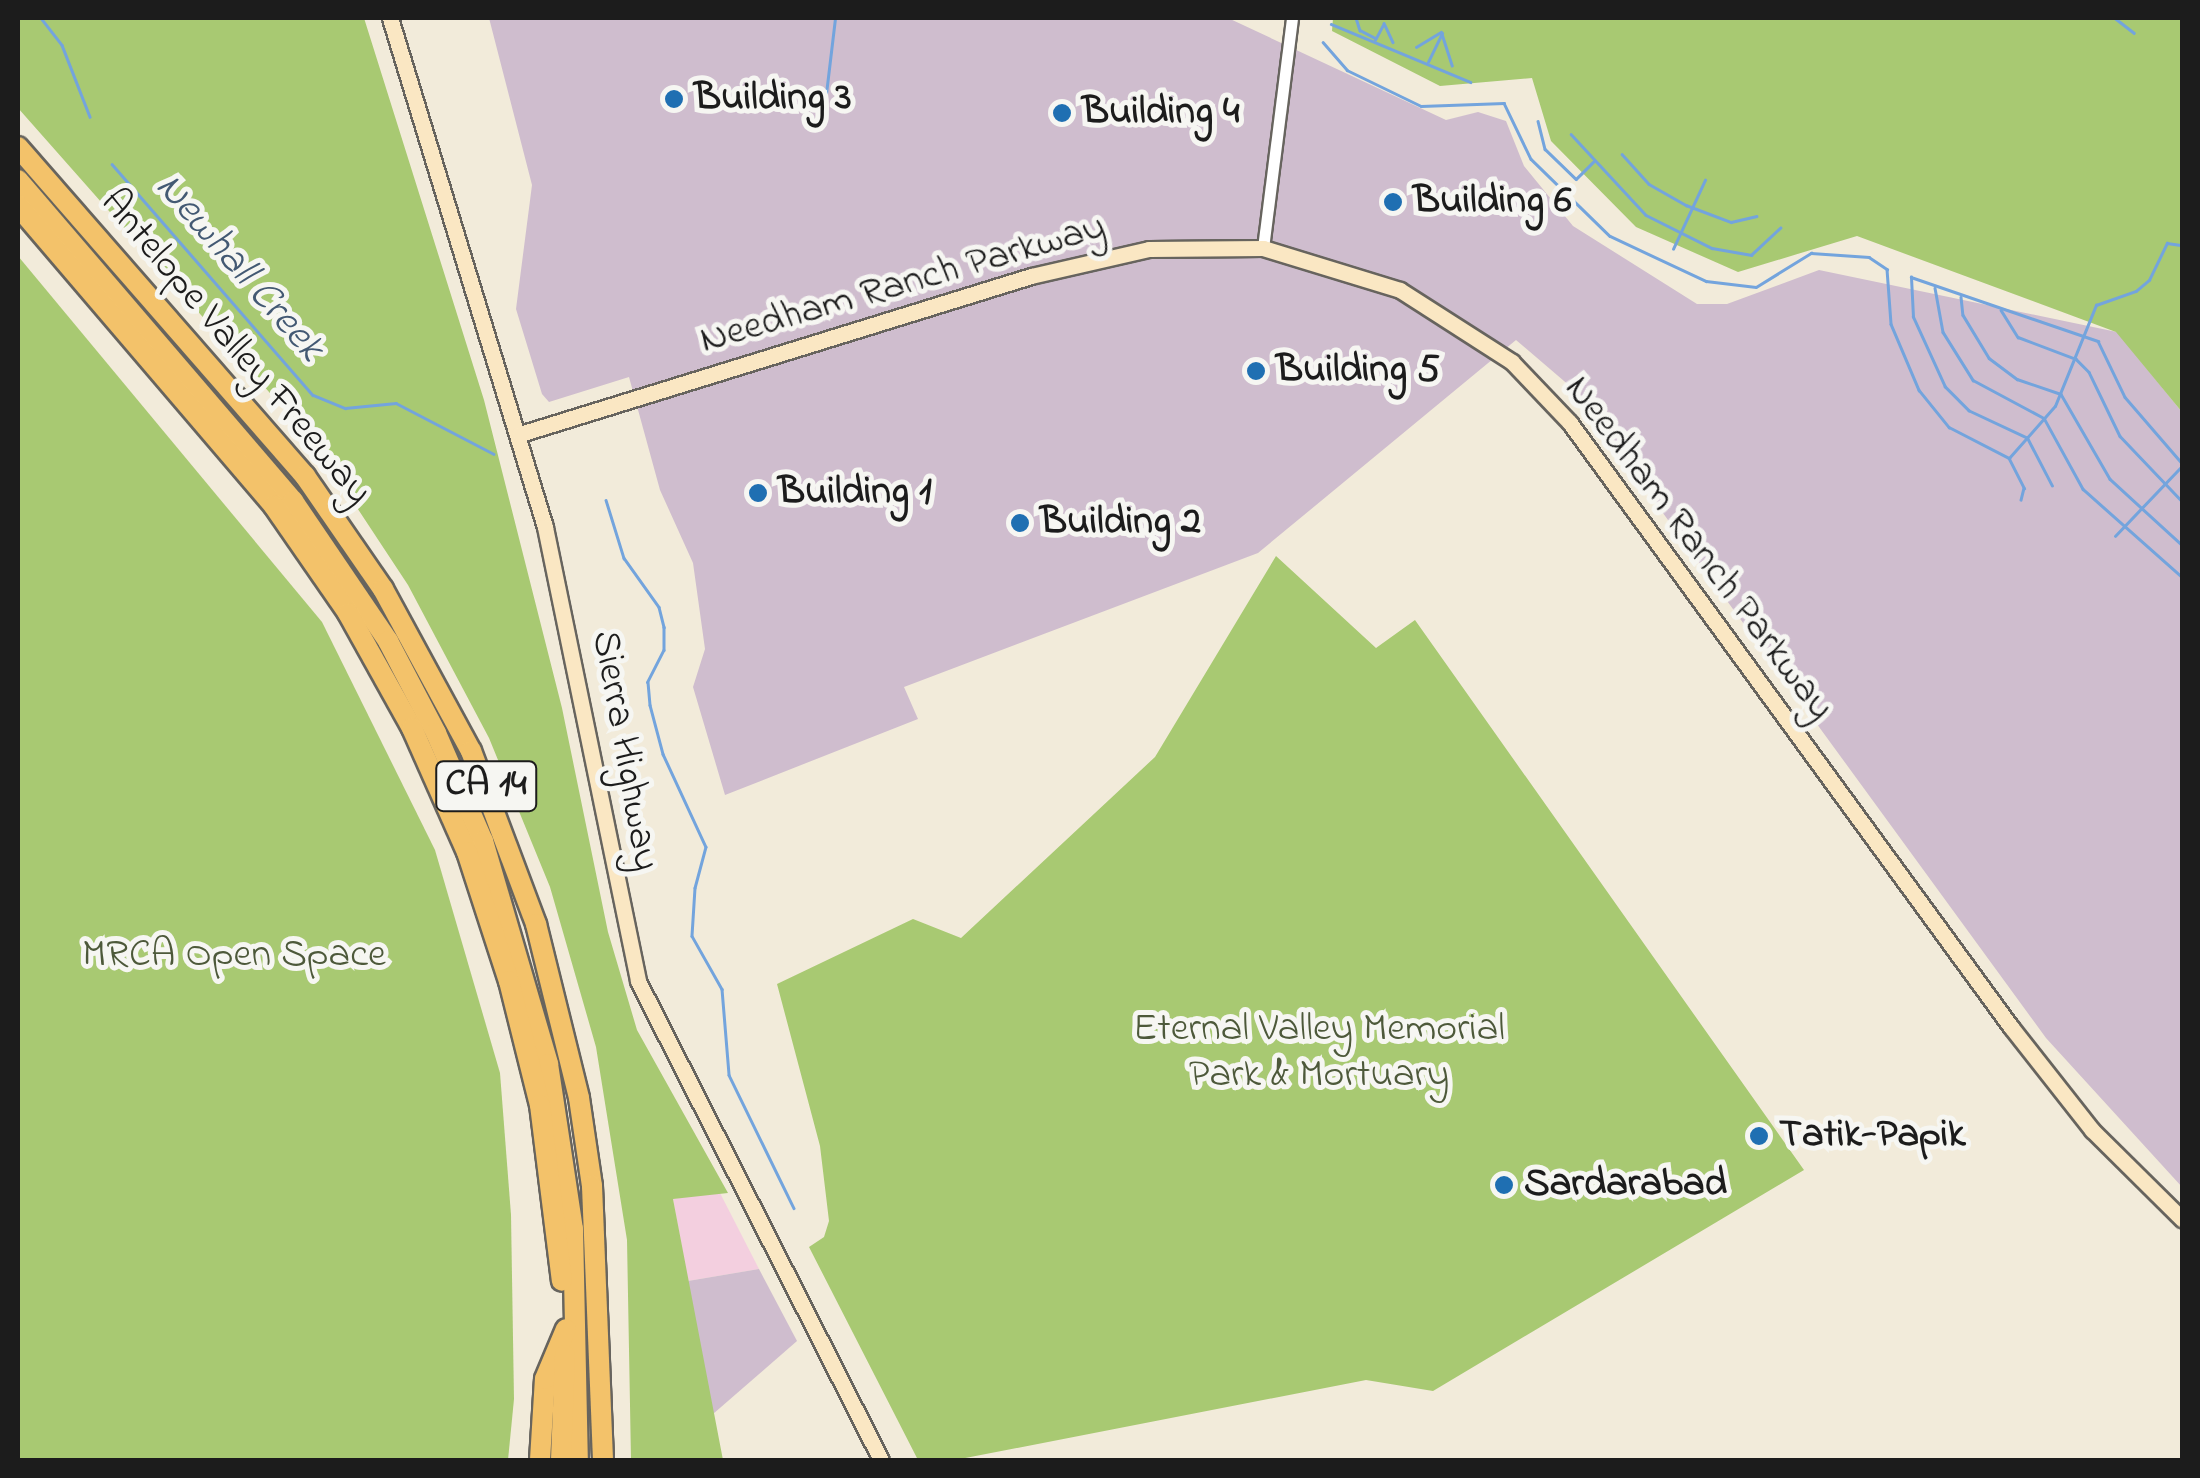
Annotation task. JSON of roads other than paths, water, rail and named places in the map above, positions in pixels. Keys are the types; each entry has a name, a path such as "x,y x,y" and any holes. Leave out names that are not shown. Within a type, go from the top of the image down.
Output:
{"highway":[{"name":"Antelope Valley Freeway","path":"18,147 244,402 332,514 422,655 488,791 540,938 579,1098 592,1186 603,1460"},
{"path":"18,180 293,501 388,640 436,732 483,841 548,1064 573,1229 578,1460"},
{"name":"Antelope Valley Freeway","path":"18,206 274,506 348,613 412,728 466,852 519,1019 540,1105 566,1329 561,1460"},
{"path":"88,227 88,246 258,439 342,552 414,668 480,808 530,950 564,1092 582,1227 588,1460"},
{"path":"540,1460 545,1380 566,1329"}],"street":[{"name":"Sierra Highway","path":"390,18 520,434 574,650 638,980 882,1460"},
{"path":"1263,248 1292,18"},
{"name":"Needham Ranch Parkway","path":"520,434 1088,260 1191,244 1263,248 1400,290 1475,334 1544,394 2092,1130 2182,1220"}],"waterway":[{"name":"Newhall Creek","path":"41,18 62,45 90,117"},
{"path":"823,119 835,18"},
{"path":"1356,18 1360,30 1375,38"},
{"path":"2115,18 2134,33"},
{"path":"1384,23 1393,42"},
{"path":"1331,24 1470,82"},
{"path":"1375,40 1383,25"},
{"path":"1416,47 1441,32"},
{"path":"1428,62 1442,33"},
{"path":"1442,34 1452,65"},
{"path":"1323,42 1347,70 1421,106 1504,103 1531,159 1610,236 1706,281 1756,287 1811,253 1869,257 1887,269 1891,324 1919,390 1949,427 2009,458 2024,488 2021,500"},
{"path":"1538,121 1545,149 1576,179 1593,162"},
{"path":"1571,134 1646,215 1712,248 1751,255 1780,228"},
{"path":"1622,154 1649,184 1686,205 1731,222 1756,216"},
{"name":"Newhall Creek","path":"112,164 313,395 345,408 396,403 494,454"},
{"path":"1673,249 1705,180"},
{"path":"2009,458 2055,406 2096,305 2136,291 2149,280 2167,243 2182,245"},
{"path":"2052,486 2027,438 1969,411 1945,387 1913,317 1911,277 2098,341 2125,397 2182,463"},
{"path":"1935,288 1943,332 1973,380 2044,418 2083,489 2182,577"},
{"path":"1961,297 1963,315 1989,358 2017,379 2061,394 2110,479 2182,545"},
{"path":"2001,310 2018,337 2076,359 2089,372 2120,436 2182,501"},
{"path":"2115,536 2182,466"},
{"name":"Newhall Creek","path":"606,500 624,558 659,607 664,627 664,650 648,682 650,705 663,754 706,847 695,888 692,936 722,989 729,1075 794,1208"}],"place":[{"name":"Building 3","path":"674,99"},
{"name":"Building 4","path":"1062,113"},
{"name":"Building 6","path":"1393,202"},
{"name":"Building 5","path":"1256,371"},
{"name":"Building 1","path":"758,493"},
{"name":"Building 2","path":"1020,523"},
{"name":"Tatik-Papik","path":"1759,1136"},
{"name":"Sardarabad","path":"1504,1185"}],"park label":[{"name":"MRCA Open Space","path":"234,956"},
{"name":"Eternal Valley Memorial Park & Mortuary","path":"1319,1053"}]}
